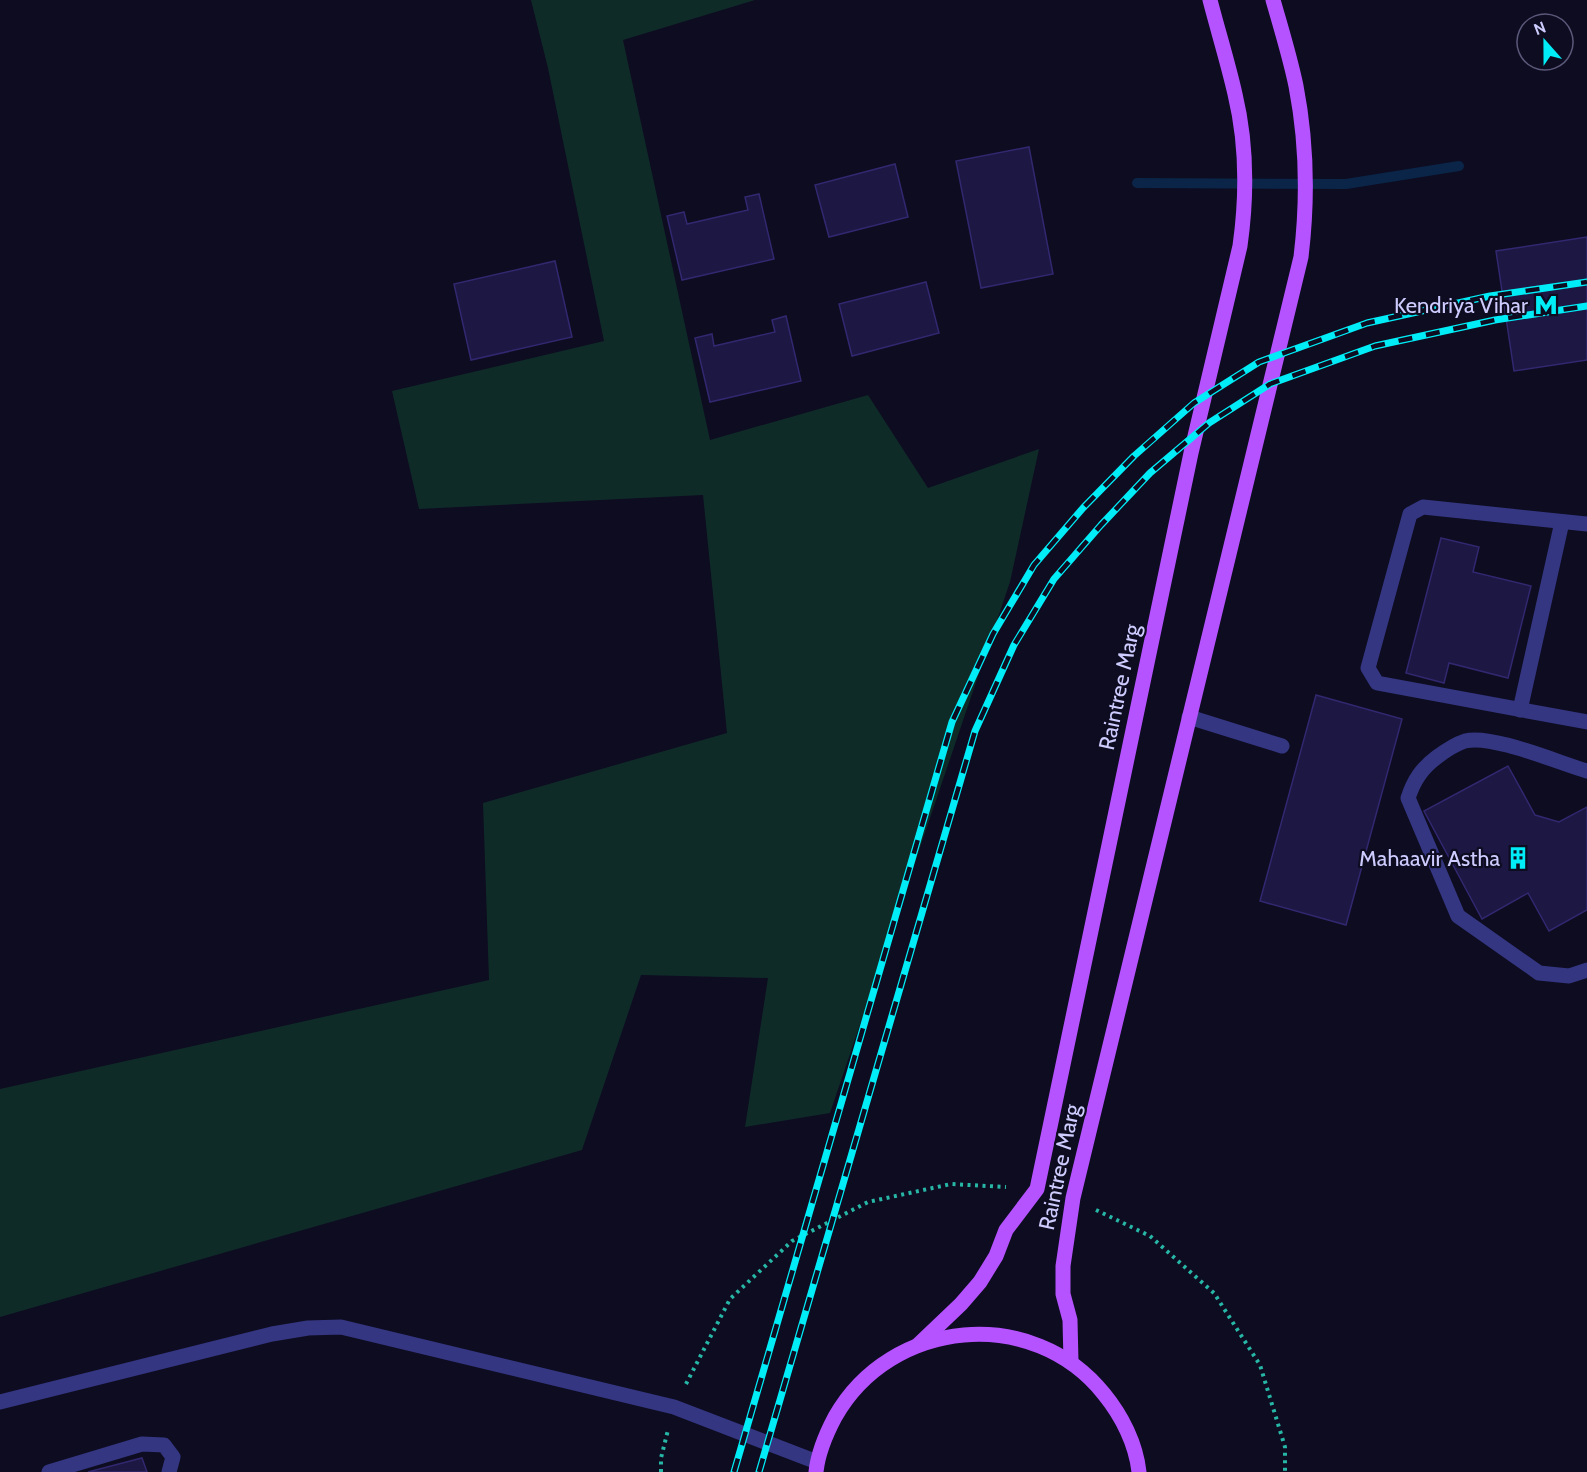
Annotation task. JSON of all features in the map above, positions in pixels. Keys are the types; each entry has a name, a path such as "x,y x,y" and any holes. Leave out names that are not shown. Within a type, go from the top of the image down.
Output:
{"main road":[{"name":"Raintree Marg","path":"918,1345 961,1304 980,1282 996,1256 1006,1230 1036,1189 1191,453 1240,246 1244,216 1244,167 1236,96 1210,0"},
{"name":"Raintree Marg","path":"1071,1362 1070,1320 1063,1294 1063,1266 1073,1198 1301,257 1306,188 1305,152 1296,84 1273,0"},
{"path":"816,1467 827,1431 843,1403 864,1379 889,1359 918,1345 948,1336 981,1333 1012,1337 1043,1347 1071,1362 1095,1383 1115,1408 1130,1437 1142,1470"}],"street":[{"path":"1587,524 1423,507 1410,514 1368,668 1377,683 1587,722"},
{"path":"1520,710 1562,522"},
{"path":"1190,717 1282,747"},
{"path":"1587,771 1493,742 1466,741 1442,753 1423,767 1412,784 1408,798 1458,916 1539,974 1569,976 1587,970"},
{"path":"0,1402 272,1334 308,1328 341,1327 674,1407 816,1467"},
{"path":"49,1472 142,1444 164,1445 173,1457 169,1472"}],"path":[{"path":"1285,1447 1285,1472"}],"green space":[{"path":"531,0 755,0 623,40 710,440 868,395 928,488 1039,449 1010,582 830,1113 745,1127 768,978 641,975 582,1150 0,1317 0,1089 489,980 483,803 727,733 703,495 419,509 392,391 604,341 548,68"}],"building":[{"path":"1029,147 1053,274 981,288 956,161"},
{"path":"895,164 908,217 829,237 815,185"},
{"path":"759,194 774,259 682,280 667,216 684,212 687,224 748,210 745,197"},
{"name":"Kendriya Vihar","path":"1587,237 1587,360 1514,371 1496,251"},
{"path":"555,261 572,337 471,360 454,284"},
{"path":"926,282 939,333 852,356 839,304"},
{"path":"786,316 801,381 710,402 695,338 712,334 714,346 775,332 772,320"},
{"path":"1441,538 1479,547 1473,572 1531,586 1508,678 1449,663 1444,683 1406,673"},
{"path":"1316,695 1402,719 1346,925 1260,901"},
{"name":"Mahaavir Astha","path":"1508,766 1535,815 1559,822 1587,807 1587,910 1549,931 1528,893 1482,919 1424,811"},
{"path":"142,1458 147,1472 88,1472"}],"waterway":[{"path":"1137,183 1346,184 1459,166"}],"railway":[{"path":"734,1472 952,722 993,634 1034,565 1083,508 1134,456 1194,403 1259,362 1367,323 1490,296 1587,282"},
{"path":"759,1472 975,731 1014,645 1054,579 1150,473 1209,423 1270,384 1375,346 1495,320 1587,306"}],"place":[{"name":"Kendriya Vihar","path":"1546,305"},
{"name":"Mahaavir Astha","path":"1518,858"}]}
